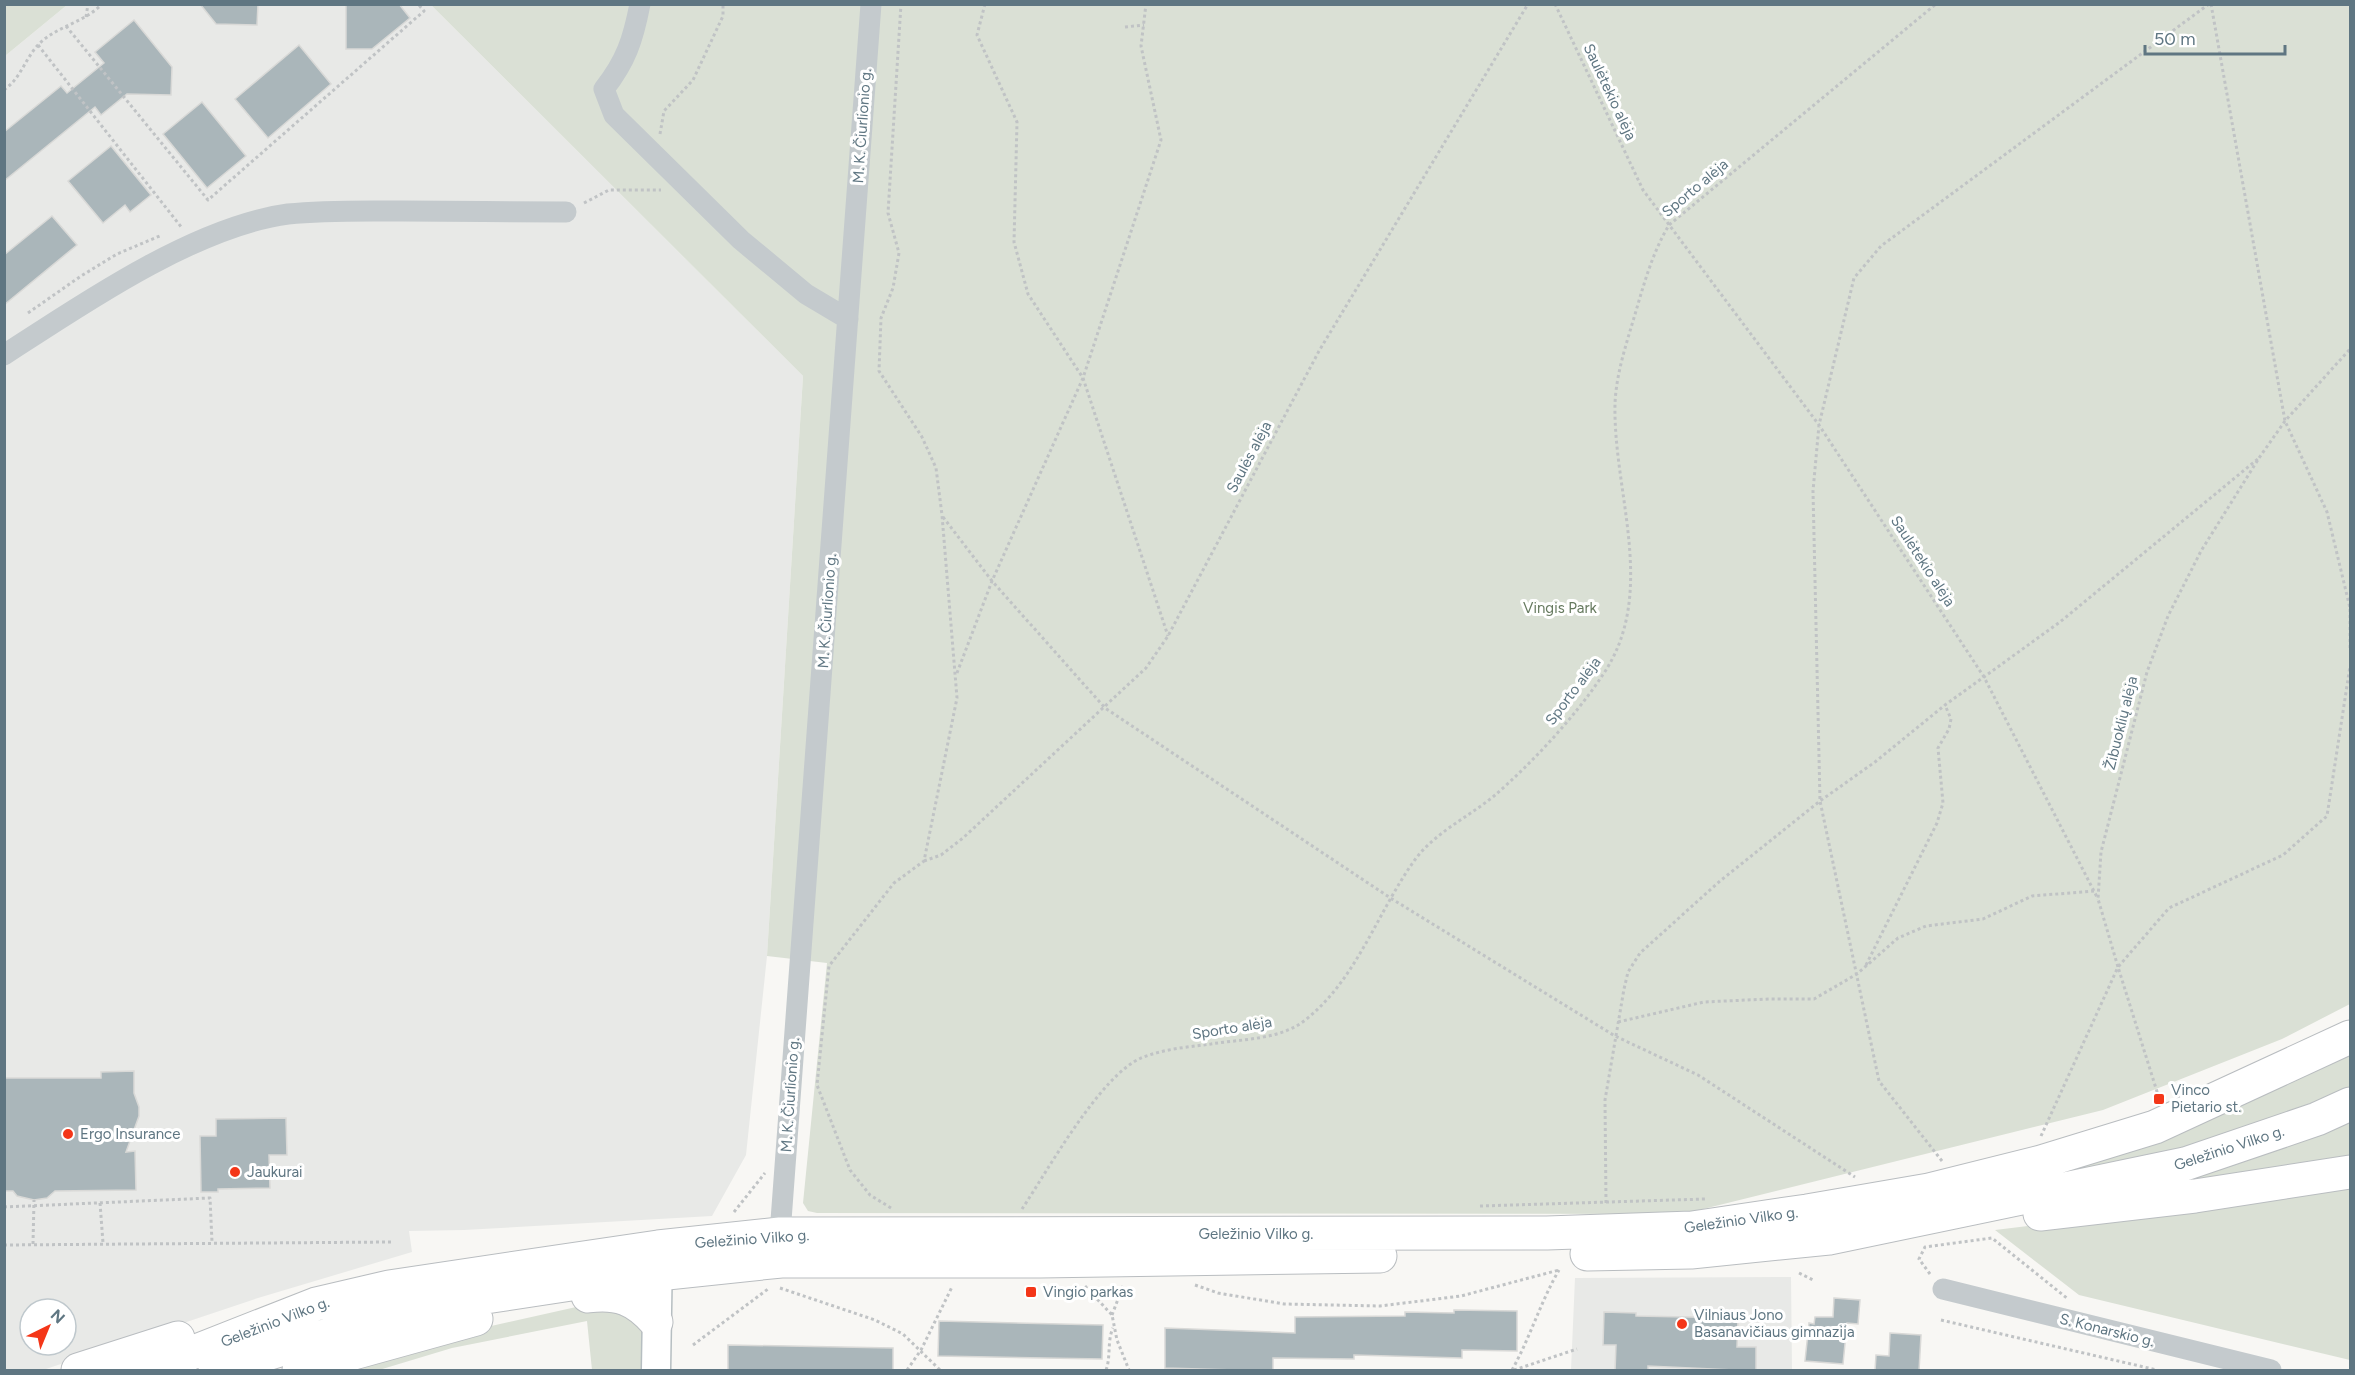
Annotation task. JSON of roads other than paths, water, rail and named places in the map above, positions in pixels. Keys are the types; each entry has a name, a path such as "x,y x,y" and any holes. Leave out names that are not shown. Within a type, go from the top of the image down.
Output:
{"highway":[{"name":"Geležinio Vilko g.","path":"215,1371 313,1338 386,1317 479,1298 591,1281 780,1225 1546,1233 1692,1228 1807,1211 1929,1190 2041,1162 2155,1127 2350,1037"},
{"name":"Geležinio Vilko g.","path":"148,1371 316,1304 389,1287 658,1261 1040,1261 1690,1252 1829,1238 2185,1164 2317,1119 2350,1104"},
{"path":"1829,1238 2195,1196 2350,1172"},
{"path":"299,1371 465,1322 575,1298 610,1294 622,1296 641,1308 656,1322"},
{"path":"479,1298 575,1298"},
{"path":"78,1371 182,1337 316,1304"},
{"path":"252,1371 313,1338"}],"main road":[{"path":"656,1371 658,1261"}],"street":[{"path":"640,4 635,32 621,68 604,89 614,115 741,240 806,294 848,319"},
{"name":"M. K. Čiurlionio g.","path":"780,1225 871,4"},
{"path":"4,355 75,309 191,245 235,227 287,214 332,211 566,212"},
{"name":"S. Konarskio g.","path":"1942,1289 2271,1371"}],"place":[{"name":"Vinco Pietario st.","path":"2159,1099"},
{"name":"Ergo Insurance","path":"68,1134"},
{"name":"Jaukurai","path":"235,1172"},
{"name":"Vingio parkas","path":"1031,1292"},
{"name":"Vilniaus Jono Basanavičiaus gimnazija","path":"1682,1324"}],"park label":[{"name":"Vingis Park","path":"1560,608"}]}
